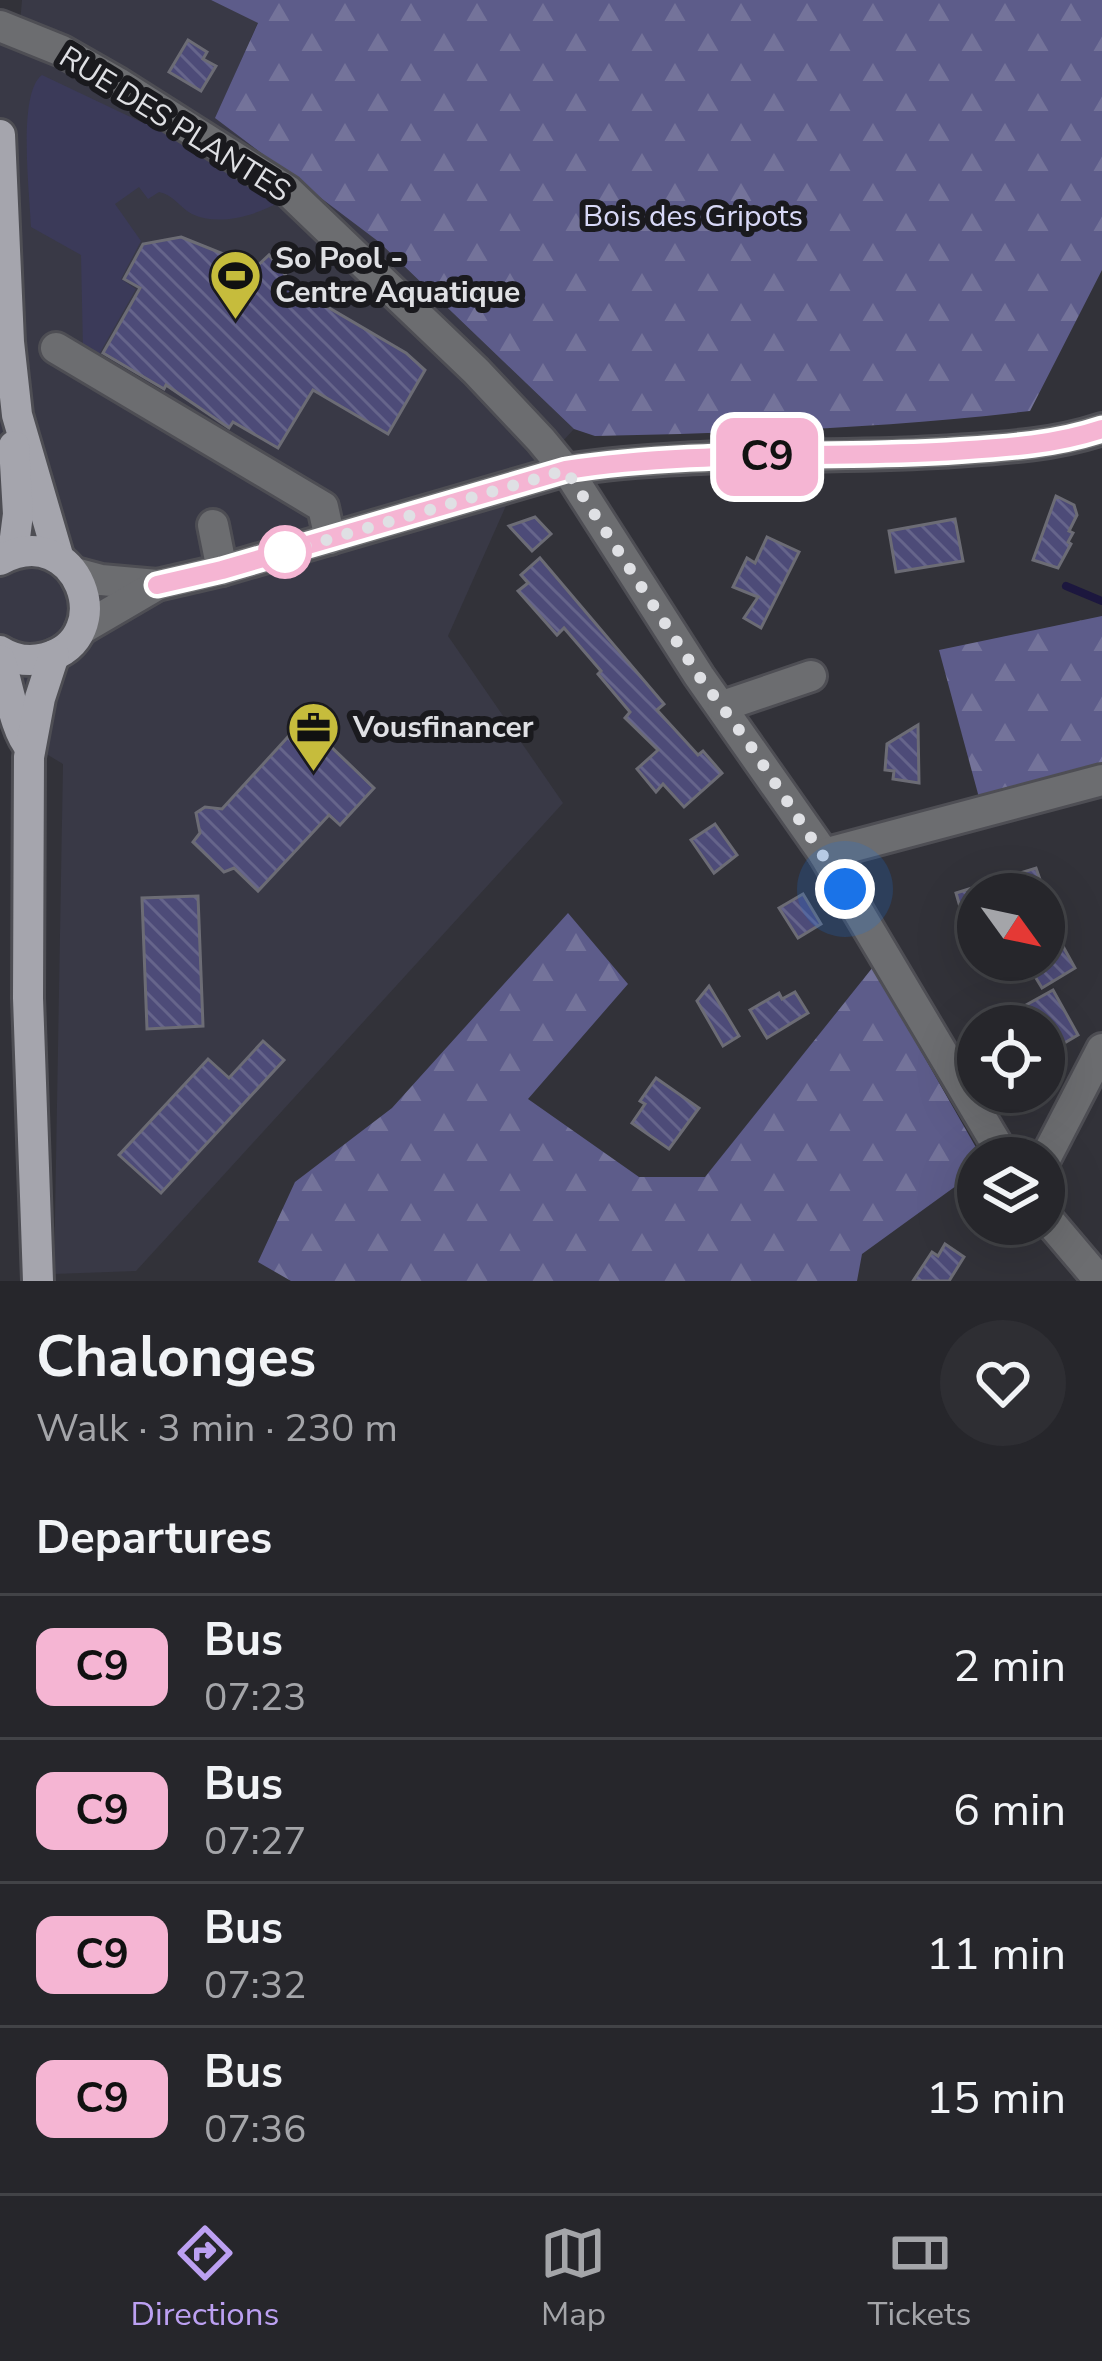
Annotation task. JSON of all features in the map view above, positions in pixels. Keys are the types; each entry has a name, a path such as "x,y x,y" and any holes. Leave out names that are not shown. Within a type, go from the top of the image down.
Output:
{"main road":[{"path":"0,135 17,415 67,566 85,600 80,629 54,656 24,660 0,651"},
{"path":"7,557 19,514 12,430 17,415"},
{"path":"7,557 29,551 67,566"},
{"path":"38,1281 28,998 30,747 54,656"},
{"path":"0,660 21,739 30,747"}],"street":[{"name":"RUE DES PLANTES","path":"0,26 118,82 288,191 476,371 566,470 699,676 824,854 992,1137"},
{"path":"56,348 323,507 330,539"},
{"path":"80,629 157,585 566,470 616,462 1042,445 1102,429"},
{"path":"212,525 222,570"},
{"path":"67,566 101,580 157,585"},
{"path":"723,706 811,676"},
{"path":"824,854 1102,780"},
{"path":"1056,1137 1102,1049"},
{"path":"1065,1240 1100,1281"}],"shaded area":[{"path":"22,0 211,0 258,22 216,118 379,242 574,429 509,499 448,636 563,803 136,1271 54,1274 63,764 0,726 0,32 18,46"},
{"path":"42,75 141,122 148,121 281,201 250,215 226,219 192,214 159,192 148,199 139,187 115,204 141,241 121,279 136,289 97,358 83,350 81,255 31,227 27,123 34,85"}],"green space":[{"name":"Bois des Gripots","path":"211,0 1102,0 1102,270 1030,411 813,429 595,436 574,429 379,242 215,118 258,23"},
{"path":"1102,616 1102,789 984,816 939,650"},
{"path":"568,913 628,984 528,1099 639,1177 705,1177 873,967 970,1137 957,1137 957,1185 862,1254 857,1281 291,1281 258,1262 295,1182 392,1108"}],"building":[{"path":"188,40 207,52 203,59 216,66 201,91 169,72"},
{"name":"So Pool - Centre Aquatique","path":"181,237 256,267 269,255 297,289 406,353 425,370 388,434 313,390 278,448 233,422 229,428 166,385 164,389 103,353 140,288 124,279 143,244"},
{"path":"1056,496 1074,505 1077,515 1069,531 1073,533 1071,544 1058,568 1033,560"},
{"path":"535,517 551,534 532,551 509,526"},
{"path":"955,519 963,561 896,572 889,531"},
{"path":"767,537 799,552 761,628 744,618 758,597 733,587 747,558 755,563"},
{"path":"540,558 664,704 657,710 698,755 703,751 722,773 684,807 663,784 656,792 637,769 658,750 625,718 630,712 598,674 601,671 564,628 557,635 518,591 528,583 521,575"},
{"path":"308,715 328,735 323,739 374,788 340,825 329,815 258,891 234,868 224,872 193,842 200,833 196,813 205,807 222,809"},
{"path":"918,725 919,783 893,779 894,771 885,770 887,744"},
{"path":"715,824 737,855 714,873 691,840"},
{"path":"803,894 821,924 798,938 779,908"},
{"path":"198,896 203,1026 147,1029 142,898"},
{"path":"1065,950 1075,968 1065,974"},
{"path":"709,986 739,1036 723,1046 697,1001"},
{"path":"1053,990 1061,1005 1026,1005"},
{"path":"795,992 808,1013 767,1038 750,1010 779,993 782,999"},
{"path":"1065,1012 1078,1035 1065,1043"},
{"path":"263,1041 284,1060 161,1193 119,1155 208,1059 229,1078"},
{"path":"656,1078 699,1108 669,1149 632,1123"},
{"path":"945,1244 964,1257 949,1281 913,1281 932,1252 938,1256"}],"waterway":[{"path":"1066,586 1102,601"}],"bus line":[{"name":"C9","path":"157,585 566,470 616,462 1042,445 1102,429"}],"place":[{"name":"So Pool - Centre Aquatique","path":"236,321"},
{"name":"Vousfinancer","path":"314,773"}],"route":[{"path":"285,552 566,470 845,889"}]}
